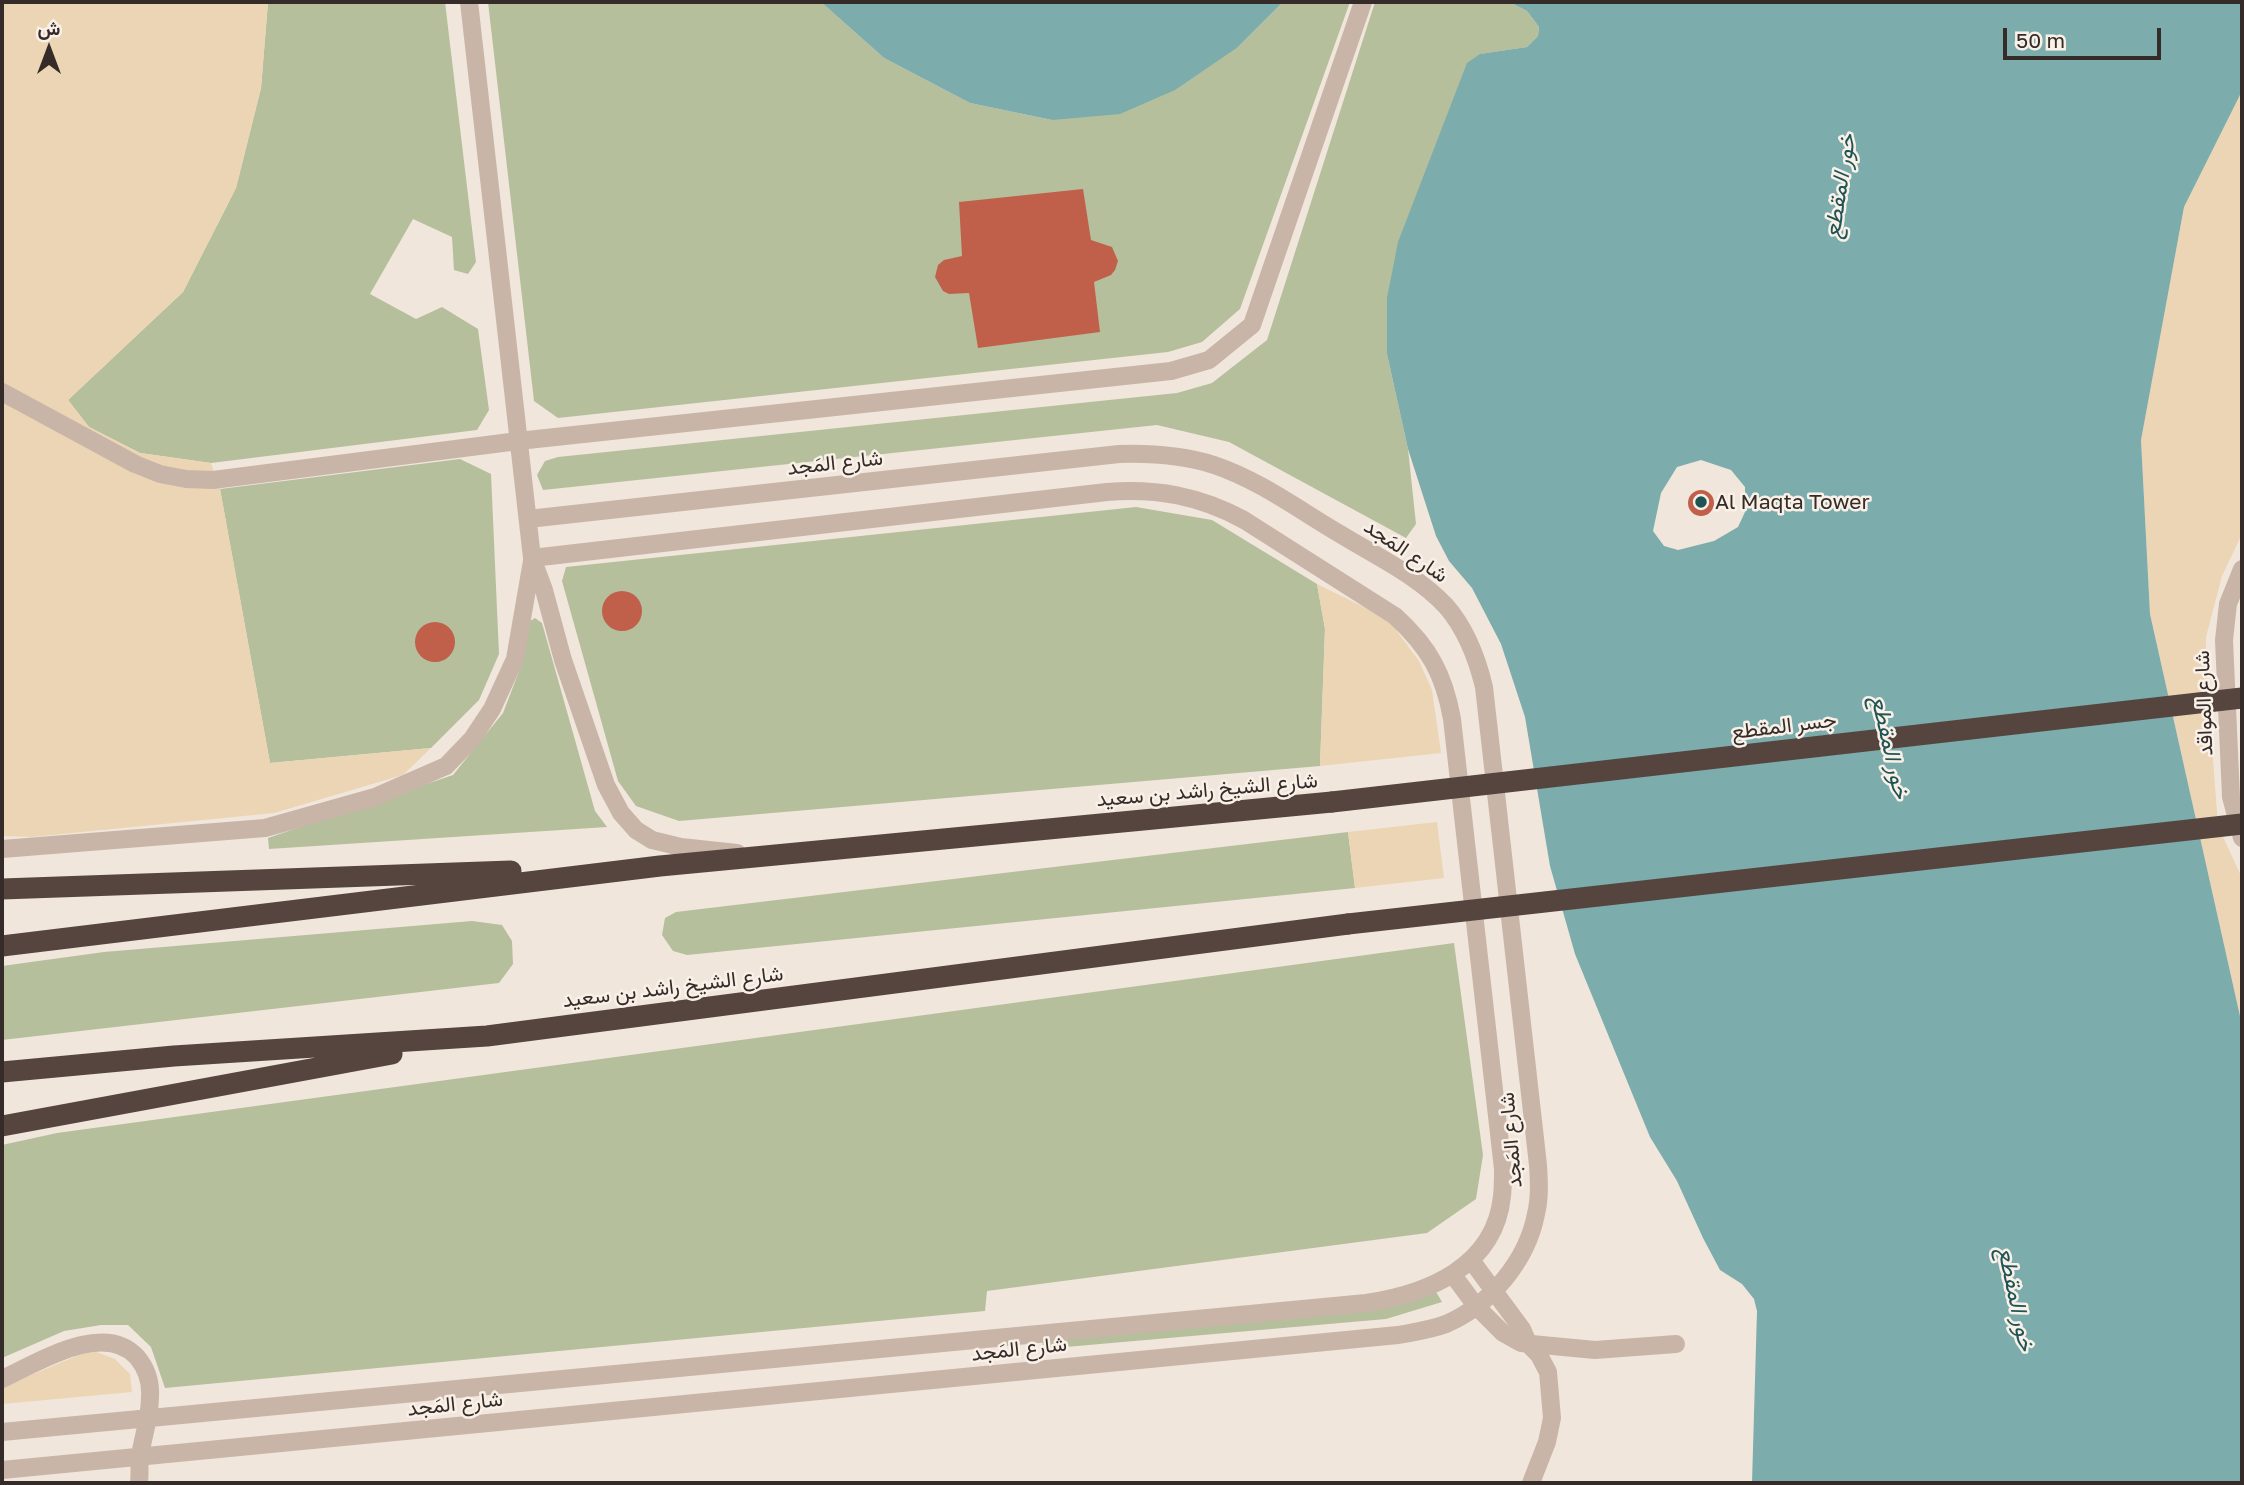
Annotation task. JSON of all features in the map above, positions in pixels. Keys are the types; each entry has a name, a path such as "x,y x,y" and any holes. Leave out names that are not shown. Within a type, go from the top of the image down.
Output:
{"highway":[{"name":"جسر المقطع","path":"1332,802 2242,698"},
{"name":"شارع الشيخ راشد بن سعيد","path":"2,946 660,866 1332,802"},
{"name":"شارع الشيخ راشد بن سعيد","path":"2,1072 174,1056 487,1036 1348,924 2242,833"},
{"path":"2,889 660,866"},
{"path":"2,1126 487,1036"}],"street":[{"path":"469,2 532,558 544,590 563,660 606,785 621,813 636,830 652,840 681,847 768,856"},
{"path":"2,392 135,464 160,474 213,481 518,440 1171,371 1209,360 1252,325 1363,2"},
{"name":"شارع المَجد","path":"2,1470 1398,1335 1446,1324 1476,1306 1494,1291 1519,1259 1530,1237 1536,1214 1538,1165 1484,687 1475,656 1460,625 1431,592 1413,578 1254,482 1211,464 1166,455 1119,454 528,519"},
{"name":"شارع المَجد","path":"2,1432 1366,1303 1409,1295 1453,1275 1480,1250 1494,1225 1502,1198 1503,1169 1452,719 1448,695 1434,662 1413,632 1395,616 1223,509 1190,497 1155,491 1107,492 532,558"},
{"path":"2,849 265,828 375,797 446,766 472,739 492,709 514,659 532,558"},
{"name":"شارع المواقد","path":"2242,569 2228,604 2224,640 2231,797 2242,833"},
{"path":"1471,1260 1522,1329 1548,1372 1552,1408 1550,1429 1531,1483"},
{"path":"1453,1275 1476,1306 1503,1333 1530,1345 1618,1350 1676,1344"},
{"path":"2,1379 91,1342 107,1341 135,1354 149,1379 150,1395 149,1418 140,1458 139,1483"}],"green space":[{"path":"268,2 445,2 476,262 468,274 454,270 452,237 413,219 370,294 416,319 442,307 478,329 489,410 477,430 211,463 140,453 89,427 68,400 183,292 236,188 261,88"},
{"path":"488,2 821,2 884,58 970,103 1052,120 1238,47 1283,2 1350,2 1240,309 1202,342 1168,352 558,418 534,401"},
{"path":"1375,2 1513,2 1527,11 1539,27 1538,36 1527,47 1481,54 1387,354 1408,449 1416,524 1406,538 1229,442 1157,425 543,490 537,475 545,461 558,457 1177,393 1212,383 1267,340"},
{"path":"460,459 491,474 499,654 479,700 431,748 270,763 220,489"},
{"path":"1136,507 1212,520 1317,584 1325,629 1320,766 679,821 636,806 618,781 562,581 566,567"},
{"path":"535,618 542,623 595,811 607,827 269,849 268,838 453,775 503,713 523,661 527,623"},
{"path":"1348,832 1355,888 687,955 673,951 662,935 665,918 676,912"},
{"path":"472,921 502,925 512,941 513,964 499,983 2,1040 2,966 104,952"},
{"path":"1454,943 1483,1155 1476,1199 1427,1233 987,1291 985,1311 165,1388 151,1347 128,1325 101,1325 64,1331 2,1358 2,1145 57,1133"},
{"path":"1435,1290 1442,1302 1386,1319 1043,1349 1042,1336"}],"sand":[{"path":"2,2 268,2 261,88 236,188 183,292 68,400 89,427 140,453 211,463 220,489 270,763 431,748 403,775 274,813 32,837 2,836"},
{"path":"2242,91 2242,534 2222,576 2206,637 2206,666 2218,826 2242,878 2242,1025 2150,614 2141,439 2184,207"},
{"path":"1317,584 1388,619 1419,661 1432,690 1441,753 1320,766 1325,629"},
{"path":"1437,822 1444,878 1355,888 1348,832"},
{"path":"91,1350 115,1359 130,1374 132,1392 2,1404 2,1387"}],"water":[{"path":"821,2 1283,2 1238,47 1175,90 1120,114 1052,120 970,103 884,58"},
{"name":"خور المقطع","path":"1513,2 2242,2 2242,91 2184,207 2141,440 2150,614 2242,1025 2242,1483 1752,1483 1757,1311 1754,1299 1742,1284 1720,1270 1677,1181 1650,1137 1575,954 1550,866 1525,717 1501,644 1472,588 1449,561 1436,536 1408,449 1387,354 1387,298 1398,242 1467,63 1480,54 1527,47 1538,36 1539,27 1527,11","holes":["1701,460 1731,470 1745,487 1745,512 1738,527 1714,541 1678,550 1664,546 1653,531 1661,493 1677,467"]}],"building":[{"path":"1083,189 1091,240 1112,247 1118,261 1111,275 1094,282 1100,332 978,348 969,293 949,294 943,291 935,277 938,265 944,260 962,256 959,202"},
{"name":"Al Maqta Tower","path":"1701,490 1710,494 1714,503 1710,512 1701,516 1692,512 1688,503 1692,494"},
{"path":"622,591 636,597 642,611 636,625 622,631 608,625 602,611 608,597"},
{"path":"435,622 449,628 455,642 449,656 435,662 421,656 415,642 421,628"}],"place":[{"name":"Al Maqta Tower","path":"1701,502"}]}
